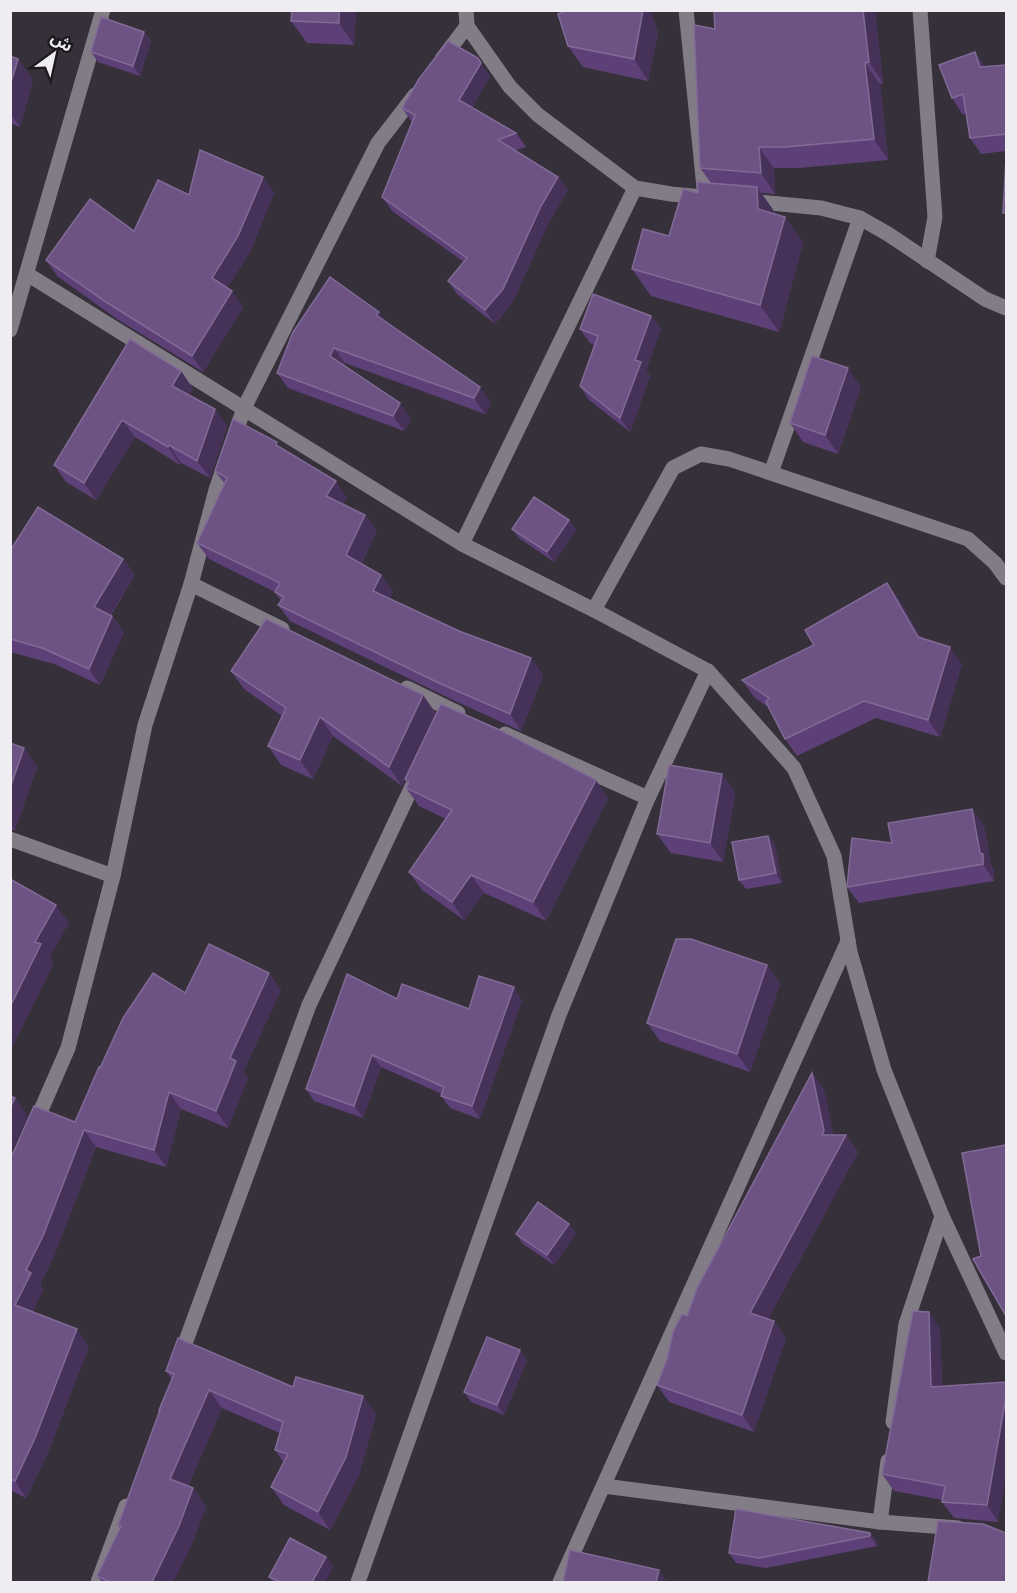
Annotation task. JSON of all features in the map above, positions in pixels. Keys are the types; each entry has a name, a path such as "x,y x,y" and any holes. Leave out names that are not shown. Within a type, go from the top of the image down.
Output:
{"street":[{"path":"10,330 103,10"},
{"path":"466,10 467,27 510,87 538,115 635,188 711,198 686,10"},
{"path":"920,10 936,217 927,261"},
{"path":"28,1140 68,1048 113,876 145,725 190,584 216,490 244,408 378,143 467,27"},
{"path":"462,543 635,188"},
{"path":"740,201 821,208 860,218 985,299 1006,308"},
{"path":"771,473 860,218"},
{"path":"27,274 462,543 708,671 794,768 834,856 850,952 884,1070 942,1216 1006,1353"},
{"path":"594,610 673,468 701,454 729,459 968,540 995,563 1006,578"},
{"path":"190,584 298,636"},
{"path":"358,1582 560,1015 648,798 708,671"},
{"path":"395,683 447,714 470,718"},
{"path":"491,728 648,798"},
{"path":"175,1371 309,1005 424,762"},
{"path":"10,839 113,876"},
{"path":"560,1582 849,941"},
{"path":"880,1522 906,1324 942,1216"},
{"path":"604,1486 880,1522 972,1529"},
{"path":"98,1582 131,1493"}],"building":[{"path":"292,10 339,10 339,23 291,21"},
{"path":"567,10 643,10 634,59 568,46 558,14"},
{"path":"714,10 863,10 869,62 865,63 874,139 785,147 759,147 761,173 700,168 694,25 715,29"},
{"path":"101,17 144,32 133,66 91,52"},
{"path":"448,41 478,58 481,63 459,100 516,133 498,140 558,177 541,206 503,289 485,310 448,281 467,258 382,197 415,115 402,108 419,79"},
{"path":"975,52 980,67 1006,65 1006,134 970,138 963,94 952,98 939,65"},
{"path":"10,56 18,59 10,86"},
{"path":"200,150 263,177 238,236 212,278 232,291 192,356 106,302 46,260 90,199 134,231 158,180 189,195"},
{"path":"1006,158 1006,213 1003,213"},
{"path":"697,182 757,187 758,209 785,217 760,305 632,269 643,229 669,236 683,189 698,193"},
{"path":"330,277 379,312 376,315 480,387 474,398 334,348 330,356 400,403 393,416 277,373 293,332"},
{"path":"593,294 651,316 635,360 641,362 620,418 580,386 598,336 580,329"},
{"path":"130,339 181,371 172,386 215,409 197,461 122,420 84,483 54,465"},
{"path":"812,356 848,368 825,435 790,423"},
{"path":"233,419 277,442 276,445 336,481 326,496 365,515 346,555 381,575 373,591 459,631 531,658 510,714 441,684 278,605 284,597 275,592 280,583 197,543 227,478 215,471"},
{"path":"534,497 569,520 547,552 512,529"},
{"path":"38,507 123,559 94,607 112,616 89,669 42,648 10,639 10,551"},
{"path":"887,583 918,637 950,647 928,720 864,701 785,739 766,702 769,698 742,680 814,645 805,630"},
{"path":"266,619 423,695 389,767 320,717 300,760 268,746 286,708 231,671"},
{"path":"441,704 502,731 596,780 533,902 471,875 452,902 409,872 452,810 406,788 409,782 405,779"},
{"path":"10,743 24,748 10,788"},
{"path":"669,765 722,774 710,843 657,834"},
{"path":"972,809 980,853 983,854 983,864 847,887 852,838 892,843 888,823"},
{"path":"768,836 776,873 739,880 732,842"},
{"path":"10,879 56,905 35,942 41,944 10,1007"},
{"path":"676,939 691,939 767,965 737,1054 647,1023"},
{"path":"209,944 269,973 230,1058 236,1061 216,1111 169,1092 154,1150 84,1130 43,1236 26,1270 31,1273 15,1305 77,1329 35,1438 15,1481 10,1479 10,1160 34,1106 75,1122 123,1018 153,973 185,993"},
{"path":"347,974 397,999 402,984 469,1009 479,976 514,987 472,1106 441,1096 444,1087 372,1055 354,1106 306,1089"},
{"path":"812,1073 824,1131 822,1135 846,1135 750,1313 774,1321 742,1415 657,1385 667,1359 673,1332 682,1314 687,1316 697,1288"},
{"path":"10,1096 15,1098 10,1108"},
{"path":"1006,1145 1006,1316 973,1259 981,1256 962,1153"},
{"path":"538,1202 569,1224 547,1255 516,1234"},
{"path":"913,1311 929,1312 931,1387 1006,1382 1006,1397 987,1505 942,1502 945,1486 882,1474"},
{"path":"487,1337 520,1350 497,1405 464,1392"},
{"path":"178,1338 293,1387 296,1377 363,1396 346,1457 318,1512 271,1487 288,1454 275,1450 283,1422 209,1390 170,1479 193,1488 179,1526 152,1582 110,1582 97,1576 121,1526 118,1525 174,1374 166,1371"},
{"path":"736,1509 870,1533 870,1536 759,1558 729,1553"},
{"path":"938,1521 983,1524 1006,1533 1006,1582 928,1582"},
{"path":"290,1538 326,1557 312,1582 281,1582 269,1577"},
{"path":"570,1550 659,1570 656,1582 563,1582"}]}
